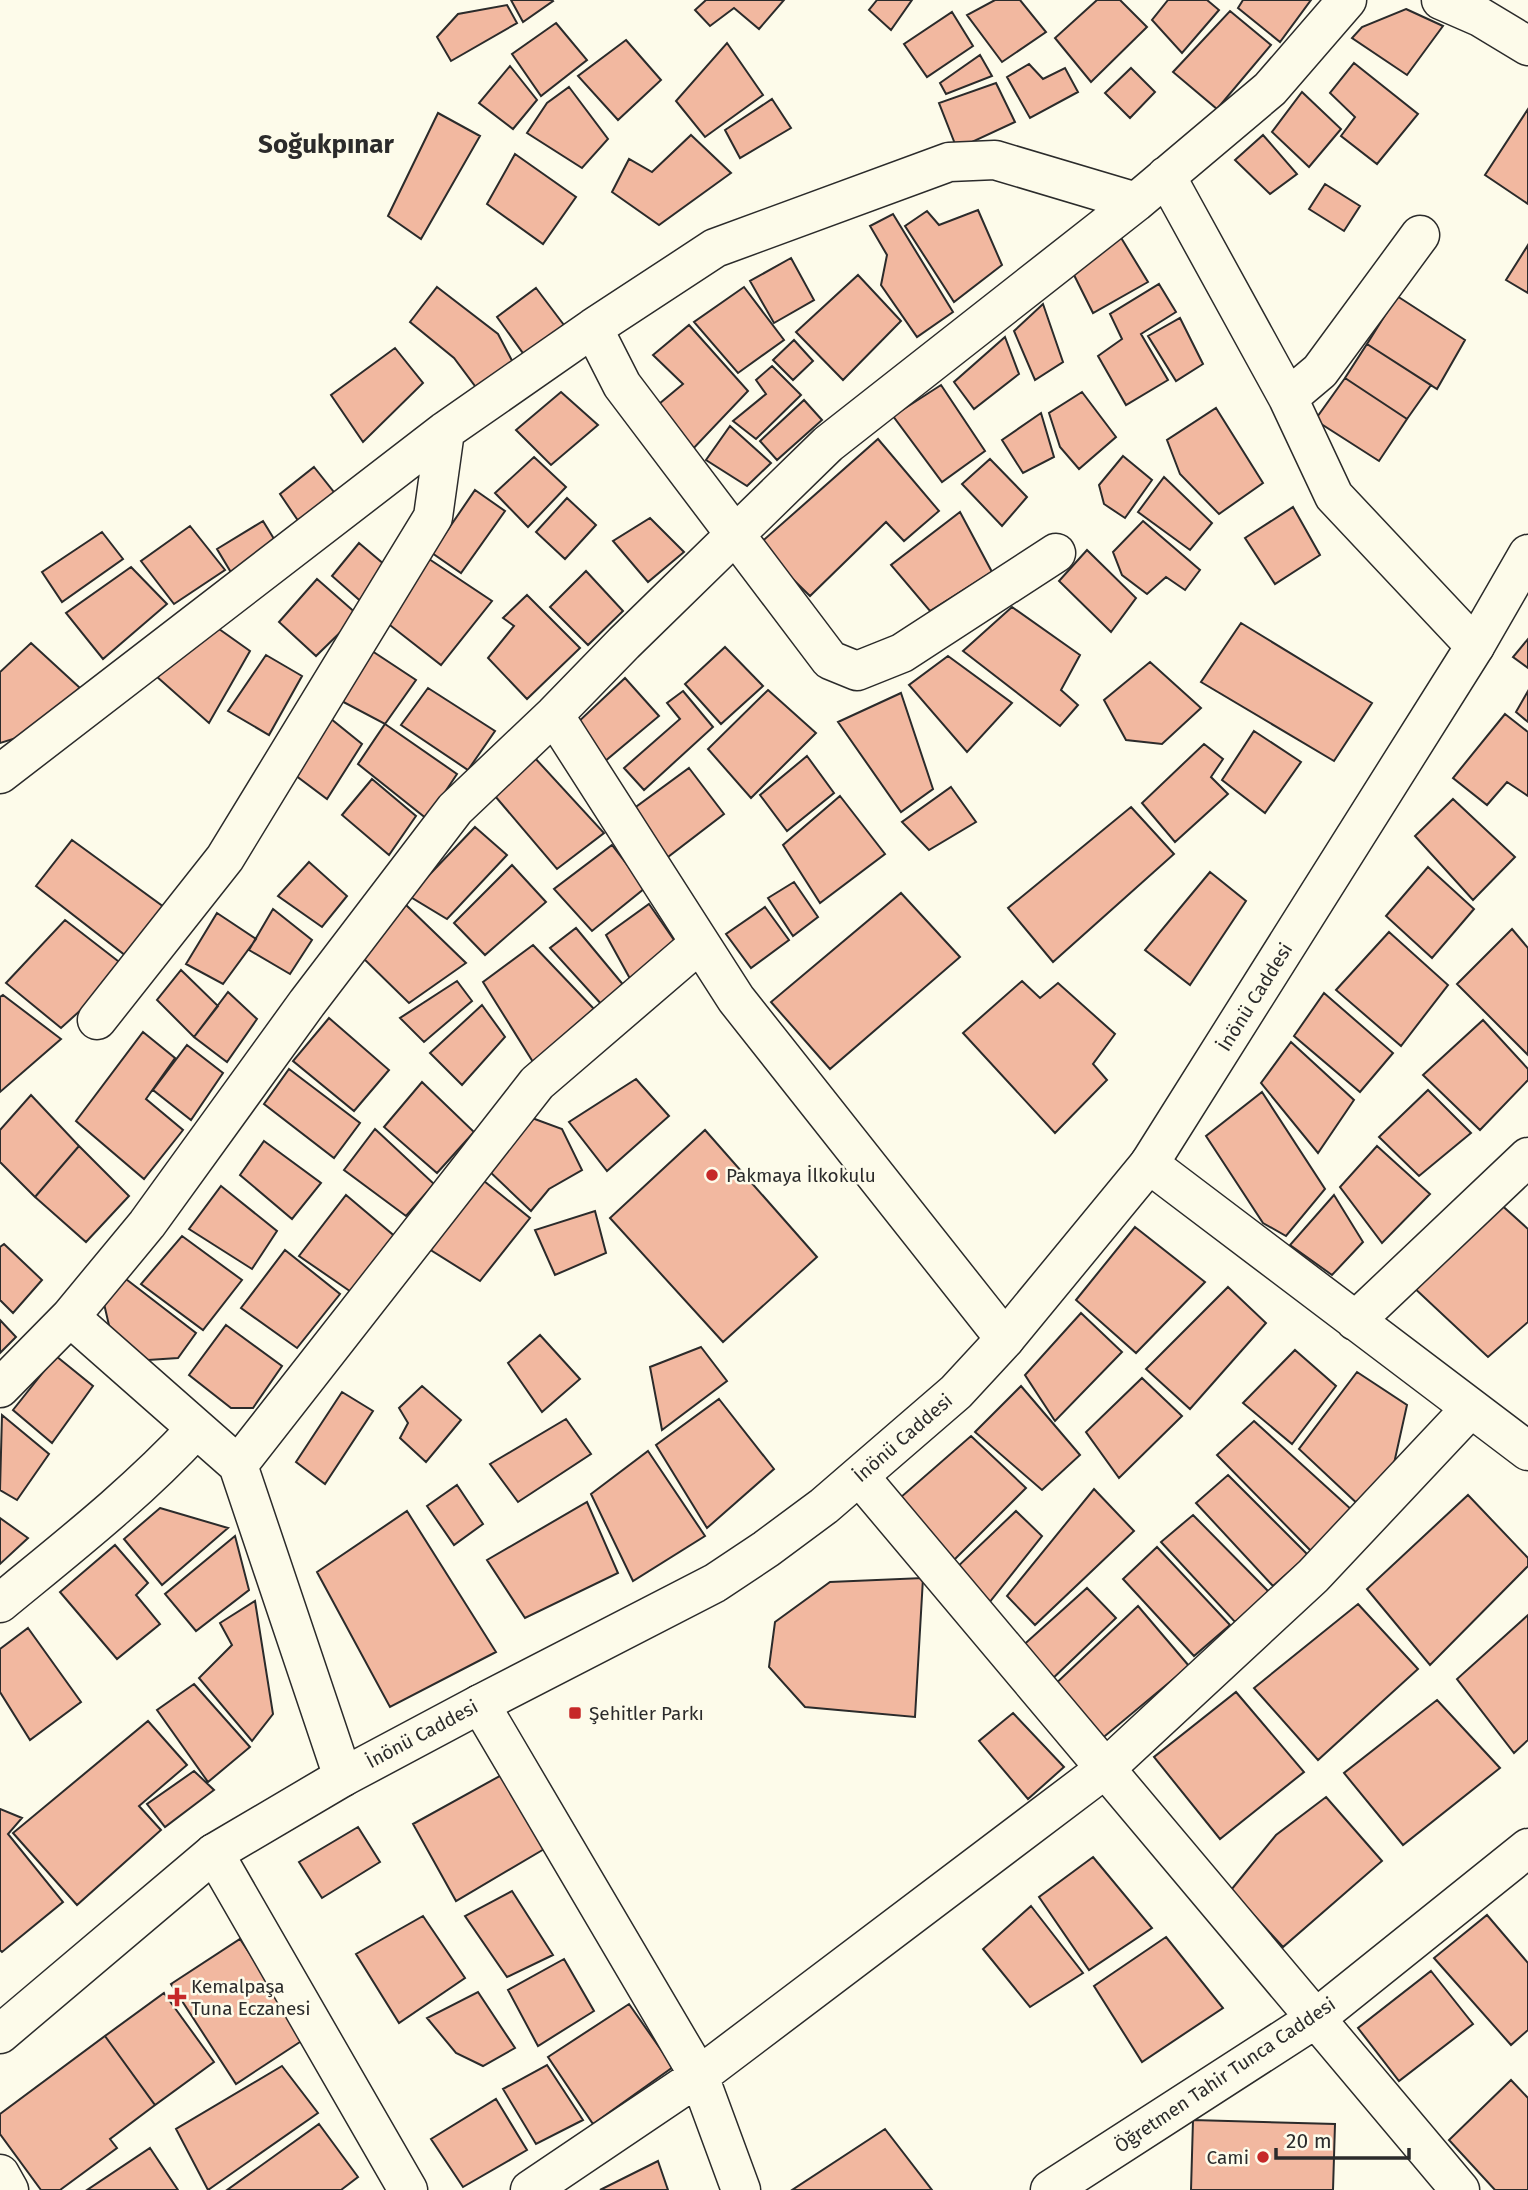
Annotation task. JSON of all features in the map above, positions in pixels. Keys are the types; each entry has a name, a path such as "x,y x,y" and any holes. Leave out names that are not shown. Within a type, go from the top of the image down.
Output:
{"street":[{"path":"0,1388 70,1317 147,1224 307,1003 455,809 828,444 1136,202 1270,89 1348,0"},
{"path":"1441,0 1480,18 1528,46"},
{"path":"0,774 445,431 593,328 715,248 949,162 995,160 1136,202"},
{"path":"1166,176 1288,398 1334,496 1475,646"},
{"path":"1288,398 1320,371 1420,235"},
{"path":"593,328 622,385 830,660 856,671 902,653 1056,554"},
{"path":"97,1020 225,858 433,517 445,431"},
{"name":"İnönü Caddesi","path":"0,2034 214,1853 343,1777 715,1583 766,1549 860,1477 956,1392 1005,1339 1149,1164 1475,646 1528,554"},
{"path":"554,715 736,999 1005,1339"},
{"path":"238,1465 537,1083 700,943"},
{"path":"1355,1321 1528,1157"},
{"path":"1149,1164 1528,1451"},
{"path":"70,1317 238,1465 343,1777"},
{"path":"530,2190 699,2076 1105,1769 1313,1576 1470,1409"},
{"path":"0,1603 116,1508 162,1466 196,1429"},
{"path":"860,1477 1460,2190"},
{"path":"480,1704 699,2076 741,2190"},
{"name":"Öğretmen Tahir Tunca Caddesi","path":"1050,2190 1315,2019 1528,1848"},
{"path":"214,1853 408,2190"},
{"path":"0,2174 9,2190"}],"building":[{"path":"511,0 552,0 553,1 523,22"},
{"path":"706,0 784,0 759,29 734,8 710,26 695,10"},
{"path":"877,0 912,0 891,30 869,10"},
{"path":"995,0 1020,0 1046,32 1002,62 967,15"},
{"path":"1097,0 1120,0 1147,27 1091,82 1055,38"},
{"path":"1168,0 1207,0 1219,10 1182,53 1152,20"},
{"path":"1243,0 1311,0 1280,42 1238,8"},
{"path":"507,5 517,23 451,61 437,37 458,14"},
{"path":"1406,9 1443,26 1407,75 1352,38 1362,27"},
{"path":"1230,11 1271,45 1217,109 1173,72"},
{"path":"952,12 973,46 927,77 904,44"},
{"path":"556,23 587,60 541,96 512,54"},
{"path":"626,40 661,80 618,120 578,76"},
{"path":"727,43 763,95 705,137 676,101"},
{"path":"980,55 992,76 946,94 940,83"},
{"path":"1354,63 1418,114 1377,164 1341,136 1355,117 1330,93"},
{"path":"1029,64 1043,79 1065,68 1078,92 1030,118 1007,77"},
{"path":"510,66 537,100 513,129 479,103"},
{"path":"1131,68 1155,92 1130,118 1105,93"},
{"path":"996,83 1015,122 957,149 939,103"},
{"path":"569,87 608,139 582,168 527,133 547,103"},
{"path":"1302,92 1341,129 1309,167 1272,132"},
{"path":"772,99 791,128 740,158 725,130"},
{"path":"1528,109 1528,204 1485,175"},
{"path":"438,113 480,136 421,239 388,216"},
{"path":"691,135 731,173 659,225 612,192 629,159 652,172"},
{"path":"1263,135 1297,174 1270,194 1235,160"},
{"path":"515,154 576,197 543,244 487,204"},
{"path":"1325,184 1360,206 1344,231 1309,209"},
{"path":"978,210 1002,265 954,302 905,226 927,211 939,225"},
{"path":"893,214 953,312 917,337 881,285 887,255 870,226"},
{"path":"1120,236 1148,282 1093,313 1073,273"},
{"path":"1528,245 1528,293 1506,280"},
{"path":"791,258 814,300 774,323 750,281"},
{"path":"858,275 901,321 843,380 796,332"},
{"path":"1159,284 1176,312 1141,334 1168,380 1126,405 1098,356 1122,339 1110,314"},
{"path":"437,287 498,334 518,372 484,398 454,358 410,322"},
{"path":"744,287 784,340 738,373 694,322"},
{"path":"536,288 570,333 530,363 497,317"},
{"path":"1397,296 1465,340 1437,389 1367,344"},
{"path":"1043,304 1063,362 1035,380 1014,331"},
{"path":"1180,318 1203,364 1176,381 1148,336"},
{"path":"689,325 748,391 691,451 659,404 683,384 653,355"},
{"path":"1005,337 1019,374 974,409 954,382"},
{"path":"794,340 813,361 793,380 773,360"},
{"path":"1367,344 1431,385 1407,419 1345,378"},
{"path":"395,348 423,383 363,442 331,395"},
{"path":"772,366 801,395 756,439 733,421 766,394 756,380"},
{"path":"1345,378 1407,419 1379,461 1315,420"},
{"path":"941,385 985,451 942,482 893,416"},
{"path":"561,392 598,425 551,465 516,430"},
{"path":"1082,392 1116,437 1079,469 1060,447 1049,413"},
{"path":"804,400 822,420 777,460 760,441"},
{"path":"1216,408 1263,483 1219,514 1180,474 1167,440"},
{"path":"1041,413 1054,457 1023,473 1002,440"},
{"path":"730,426 771,463 747,486 706,460"},
{"path":"878,439 939,511 904,541 886,522 810,596 758,545"},
{"path":"1123,456 1152,480 1125,518 1104,504 1099,485"},
{"path":"534,457 566,487 528,527 495,493"},
{"path":"990,459 1027,497 1002,526 962,484"},
{"path":"314,467 337,496 303,528 280,494"},
{"path":"1164,477 1212,523 1190,550 1138,512"},
{"path":"475,490 505,511 461,573 432,553"},
{"path":"567,498 596,525 565,559 536,532"},
{"path":"1293,507 1320,555 1275,584 1245,538"},
{"path":"960,512 992,572 930,611 891,565"},
{"path":"650,518 684,552 648,582 613,541"},
{"path":"263,521 279,547 235,579 217,549"},
{"path":"1143,521 1200,570 1185,590 1166,577 1147,594 1122,575 1113,552"},
{"path":"190,526 225,570 174,604 141,561"},
{"path":"102,532 123,559 62,602 42,572"},
{"path":"359,543 392,571 365,605 332,576"},
{"path":"1087,550 1136,598 1111,632 1059,581"},
{"path":"429,559 492,601 441,665 377,615"},
{"path":"131,567 167,604 103,659 66,613"},
{"path":"586,571 623,611 588,645 550,607"},
{"path":"317,579 358,615 316,656 279,622"},
{"path":"527,595 580,648 527,699 488,658 514,626 503,618"},
{"path":"1012,607 1080,655 1061,690 1078,705 1060,726 963,651"},
{"path":"1241,623 1372,703 1334,761 1201,682"},
{"path":"212,624 250,651 209,723 156,676"},
{"path":"1528,639 1528,668 1513,657"},
{"path":"31,643 80,688 26,735 0,743 0,672"},
{"path":"363,645 416,680 385,724 334,697"},
{"path":"725,647 763,686 721,724 685,684"},
{"path":"266,655 302,676 269,735 228,711"},
{"path":"948,656 1012,703 967,752 909,685"},
{"path":"1150,662 1201,708 1162,744 1126,740 1104,700"},
{"path":"625,678 659,716 604,762 576,724"},
{"path":"428,688 495,731 468,770 401,725"},
{"path":"768,690 816,733 751,798 708,749"},
{"path":"683,691 713,727 644,790 624,768 680,719 667,703"},
{"path":"1528,691 1528,722 1516,712"},
{"path":"901,693 933,789 901,812 838,722"},
{"path":"320,710 362,744 327,799 283,766"},
{"path":"1505,714 1528,732 1528,796 1507,782 1487,805 1453,778"},
{"path":"385,724 457,774 427,819 358,764"},
{"path":"1254,731 1301,762 1265,813 1222,780"},
{"path":"1204,744 1223,759 1211,777 1228,794 1175,842 1142,803"},
{"path":"807,756 834,793 787,831 760,795"},
{"path":"534,757 604,833 557,869 495,796"},
{"path":"689,768 724,814 664,860 629,812"},
{"path":"372,779 416,816 389,855 342,815"},
{"path":"951,787 976,822 929,850 902,822"},
{"path":"840,796 885,854 820,903 783,845"},
{"path":"1453,799 1515,857 1473,900 1415,836"},
{"path":"1131,807 1174,854 1053,962 1008,908"},
{"path":"475,827 507,855 447,919 409,896"},
{"path":"72,840 168,910 130,959 36,886"},
{"path":"612,845 645,888 592,931 554,889"},
{"path":"309,862 347,896 322,927 278,896"},
{"path":"512,865 546,902 485,955 454,923"},
{"path":"1428,867 1474,909 1432,958 1386,916"},
{"path":"1210,872 1246,901 1190,985 1145,950"},
{"path":"794,882 818,917 793,936 768,898"},
{"path":"901,893 960,957 830,1069 771,1002"},
{"path":"405,904 466,963 409,1003 361,956"},
{"path":"649,904 683,953 633,984 606,935"},
{"path":"765,907 789,940 751,968 726,934"},
{"path":"273,909 312,940 290,974 249,950"},
{"path":"217,913 256,939 223,984 186,964"},
{"path":"65,920 127,968 61,1028 6,983"},
{"path":"576,928 625,987 603,1006 550,948"},
{"path":"1512,929 1528,948 1528,1055 1457,984"},
{"path":"1389,932 1448,985 1401,1046 1336,990"},
{"path":"533,945 594,1009 533,1062 483,982"},
{"path":"181,970 218,1006 194,1037 157,1000"},
{"path":"457,981 472,1001 424,1042 400,1018"},
{"path":"1022,981 1040,998 1058,983 1115,1034 1093,1064 1107,1080 1055,1133 963,1033"},
{"path":"228,992 257,1019 227,1062 194,1037"},
{"path":"1324,993 1393,1053 1360,1092 1294,1036"},
{"path":"3,995 61,1039 0,1092 0,997"},
{"path":"482,1005 505,1037 462,1085 430,1053"},
{"path":"329,1018 389,1070 354,1111 293,1061"},
{"path":"1483,1020 1528,1069 1528,1080 1480,1130 1423,1075"},
{"path":"143,1032 175,1058 146,1099 183,1130 144,1179 76,1121"},
{"path":"1291,1042 1354,1100 1318,1153 1261,1083"},
{"path":"187,1045 223,1073 191,1120 153,1090"},
{"path":"289,1069 360,1123 334,1158 264,1104"},
{"path":"636,1079 669,1116 607,1171 569,1122"},
{"path":"422,1082 474,1132 437,1173 384,1127"},
{"path":"1428,1090 1471,1133 1419,1176 1379,1137"},
{"path":"1262,1092 1325,1189 1286,1236 1263,1223 1206,1136"},
{"path":"31,1095 79,1146 35,1197 0,1162 0,1130"},
{"path":"532,1118 562,1129 582,1170 549,1189 531,1211 488,1170"},
{"path":"375,1129 434,1184 406,1216 344,1170"},
{"path":"705,1130 817,1257 723,1342 610,1218"},
{"path":"264,1141 321,1183 292,1219 240,1175"},
{"path":"79,1146 129,1196 86,1242 35,1197"},
{"path":"1377,1146 1430,1194 1382,1243 1340,1187"},
{"path":"484,1181 530,1218 480,1281 429,1249"},
{"path":"221,1186 277,1231 252,1269 189,1229"},
{"path":"346,1195 398,1239 354,1294 299,1256"},
{"path":"1334,1195 1363,1242 1332,1275 1290,1245"},
{"path":"1497,1201 1528,1229 1528,1322 1488,1357 1410,1284"},
{"path":"595,1211 606,1253 555,1275 535,1230"},
{"path":"1135,1227 1205,1282 1136,1353 1076,1300"},
{"path":"182,1236 242,1280 203,1330 141,1284"},
{"path":"4,1244 42,1280 13,1313 0,1300 0,1247"},
{"path":"285,1250 340,1294 297,1348 241,1308"},
{"path":"122,1276 196,1333 178,1358 148,1360 111,1334 102,1295"},
{"path":"1228,1287 1266,1323 1190,1409 1146,1369"},
{"path":"1081,1313 1122,1352 1055,1421 1025,1375"},
{"path":"0,1320 16,1337 0,1353"},
{"path":"226,1325 282,1366 253,1408 231,1408 189,1375"},
{"path":"540,1335 580,1379 542,1412 508,1363"},
{"path":"701,1347 727,1381 662,1430 650,1367"},
{"path":"1295,1350 1336,1386 1292,1444 1243,1403"},
{"path":"56,1356 93,1386 52,1443 13,1410"},
{"path":"1357,1372 1407,1405 1391,1477 1361,1507 1299,1449"},
{"path":"1142,1378 1182,1416 1119,1478 1086,1432"},
{"path":"422,1386 461,1420 426,1462 400,1438 408,1423 399,1408"},
{"path":"1021,1386 1080,1455 1042,1490 975,1432"},
{"path":"342,1392 373,1411 325,1484 296,1462"},
{"path":"719,1399 774,1469 707,1528 656,1445"},
{"path":"2,1415 49,1454 17,1500 0,1490"},
{"path":"566,1419 591,1454 518,1502 490,1464"},
{"path":"1254,1421 1353,1511 1311,1551 1217,1455"},
{"path":"971,1436 1026,1488 945,1569 893,1504"},
{"path":"648,1451 705,1536 633,1581 591,1494"},
{"path":"1228,1475 1308,1555 1273,1586 1196,1503"},
{"path":"457,1485 483,1524 454,1545 427,1506"},
{"path":"1094,1489 1134,1531 1035,1625 1007,1596"},
{"path":"1468,1495 1528,1558 1528,1566 1430,1665 1367,1589"},
{"path":"587,1502 618,1573 525,1618 487,1560"},
{"path":"160,1508 228,1528 162,1585 124,1539"},
{"path":"407,1511 496,1652 390,1707 317,1572"},
{"path":"1016,1511 1042,1536 985,1608 953,1571"},
{"path":"1193,1515 1270,1593 1235,1622 1161,1542"},
{"path":"0,1518 28,1538 0,1564"},
{"path":"235,1536 249,1590 196,1631 165,1594"},
{"path":"115,1545 148,1583 136,1595 160,1624 117,1659 60,1592"},
{"path":"1157,1547 1230,1625 1194,1656 1123,1579"},
{"path":"923,1578 915,1717 805,1707 769,1667 775,1622 830,1582"},
{"path":"1087,1588 1116,1618 1048,1683 1019,1649"},
{"path":"255,1601 273,1714 252,1741 199,1678 232,1645 220,1623"},
{"path":"1358,1604 1418,1669 1318,1760 1254,1688"},
{"path":"1138,1606 1189,1666 1099,1741 1050,1689"},
{"path":"1528,1615 1528,1740 1514,1753 1457,1679"},
{"path":"28,1628 81,1702 30,1740 0,1692 0,1649"},
{"path":"194,1684 250,1747 208,1782 157,1710"},
{"path":"1236,1692 1304,1772 1220,1839 1154,1757"},
{"path":"1437,1700 1500,1768 1403,1845 1344,1773"},
{"path":"1013,1713 1064,1767 1028,1799 979,1741"},
{"path":"148,1721 187,1765 139,1806 161,1830 77,1905 13,1833"},
{"path":"194,1771 214,1790 165,1827 147,1804"},
{"path":"507,1772 551,1845 456,1901 413,1824"},
{"path":"1326,1797 1382,1861 1283,1947 1231,1890 1276,1835"},
{"path":"0,1809 22,1818 8,1834 63,1902 2,1952 0,1950"},
{"path":"358,1827 380,1862 322,1898 299,1862"},
{"path":"1093,1857 1152,1928 1089,1970 1039,1897"},
{"path":"512,1891 553,1955 507,1977 465,1916"},
{"path":"1031,1906 1083,1973 1030,2007 983,1949"},
{"path":"1487,1915 1528,1963 1528,2030 1511,2045 1434,1958"},
{"path":"423,1916 465,1978 399,2023 356,1954"},
{"path":"1166,1937 1223,2008 1142,2062 1094,1986"},
{"path":"240,1939 306,2038 236,2084 171,1984"},
{"path":"564,1959 594,2011 538,2046 508,1990"},
{"path":"1431,1971 1473,2024 1399,2081 1358,2028"},
{"path":"478,1992 515,2048 483,2066 456,2053 427,2018"},
{"path":"164,1993 214,2062 155,2105 105,2036"},
{"path":"629,2004 673,2067 593,2124 548,2057"},
{"path":"105,2036 155,2105 110,2139 117,2148 60,2190 41,2190 0,2134 0,2114"},
{"path":"547,2065 583,2120 536,2144 503,2089"},
{"path":"282,2066 318,2113 208,2190 176,2129"},
{"path":"1511,2080 1528,2098 1528,2190 1495,2190 1449,2140"},
{"path":"496,2099 527,2150 463,2187 431,2139"},
{"name":"Cami","path":"1193,2120 1335,2124 1333,2190 1191,2190"},
{"path":"319,2124 358,2177 341,2190 227,2190"},
{"path":"885,2129 932,2190 792,2190"},
{"path":"150,2148 178,2190 87,2190"},
{"path":"658,2161 668,2190 600,2190"}],"place":[{"name":"Pakmaya İlkokulu","path":"712,1175"},
{"name":"Şehitler Parkı","path":"575,1713"},
{"name":"Kemalpaşa Tuna Eczanesi","path":"177,1997"},
{"name":"Cami","path":"1263,2157"}],"district":[{"name":"Soğukpınar","path":"326,144"}]}
